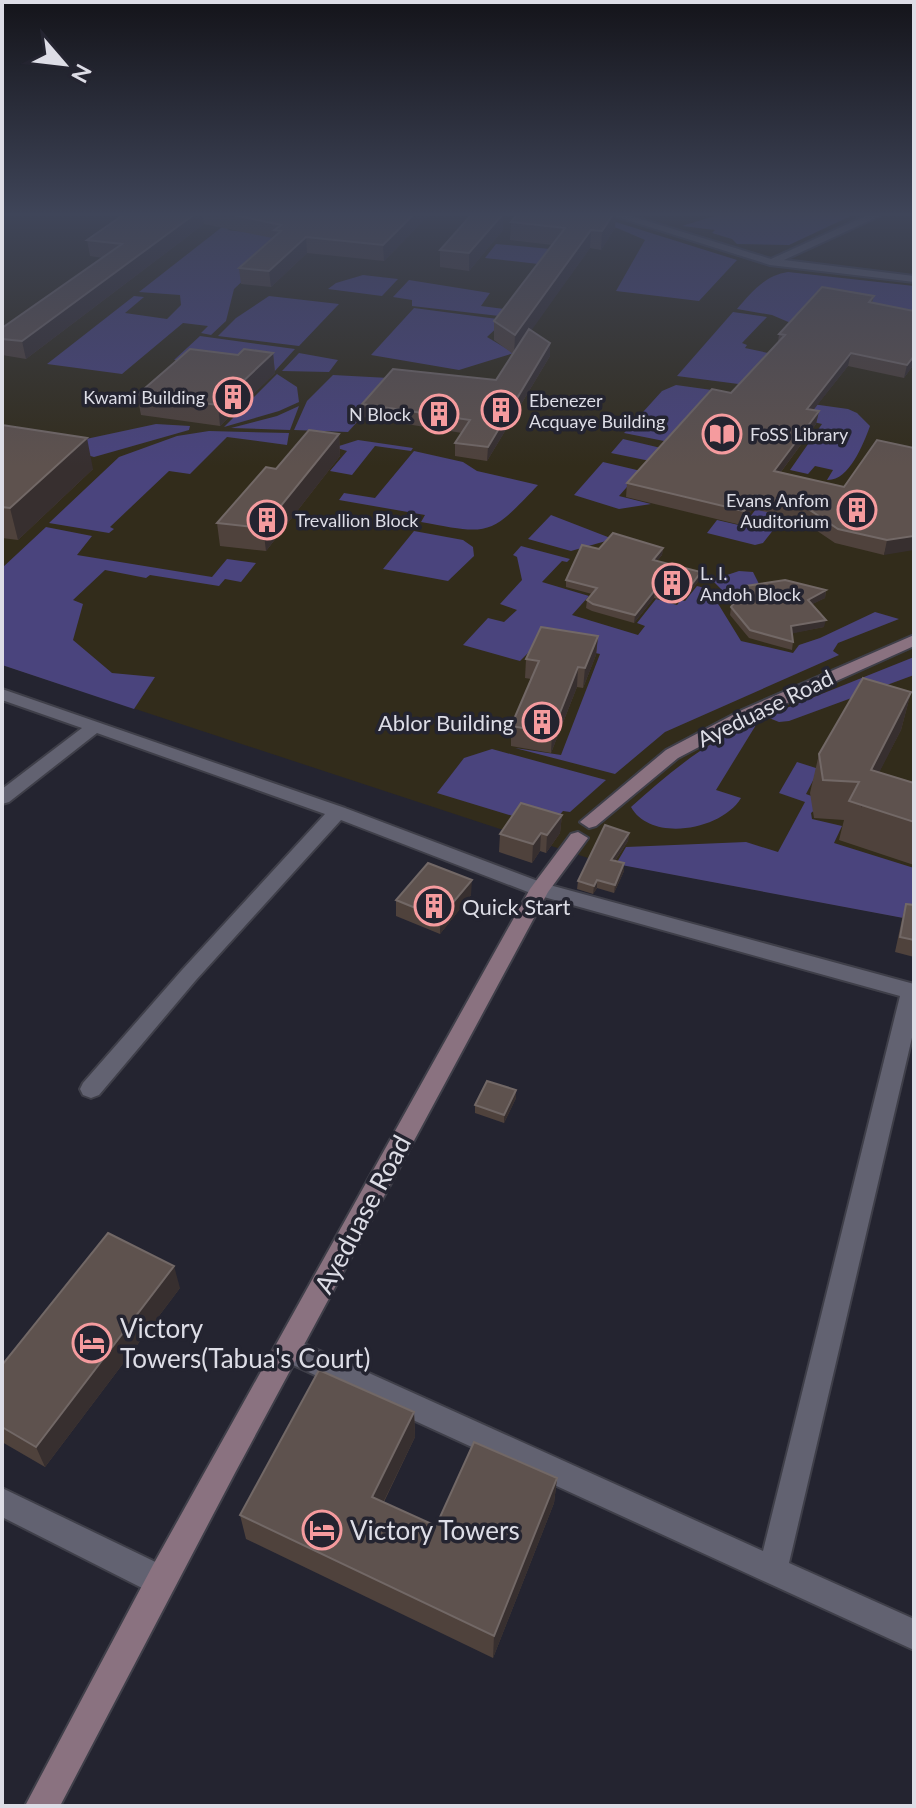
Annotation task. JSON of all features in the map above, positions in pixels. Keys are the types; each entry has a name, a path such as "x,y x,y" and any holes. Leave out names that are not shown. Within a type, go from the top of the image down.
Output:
{"street":[{"name":"Ayeduase Road","path":"42,1806 159,1580 289,1350 540,889 583,830 672,754 748,714 914,640"},
{"path":"2,694 338,812 540,889 913,992 773,1569"},
{"path":"2,798 96,726"},
{"path":"91,1089 189,975 338,812"},
{"path":"289,1350 914,1635"},
{"path":"2,1502 159,1580"}],"shaded area":[{"path":"2,297 914,297 914,920 591,859 2,665"},
{"path":"132,297 144,297 125,313 167,319 181,305 180,297 232,297 226,321 211,335 201,333 208,326 183,323 122,374 47,364"},
{"path":"267,297 339,304 299,346 218,336 236,318"},
{"path":"395,297 487,297 481,306 513,310 508,317 412,306 412,300"},
{"path":"669,297 702,297 699,301"},
{"path":"747,297 914,297 914,323 793,324 772,315 737,309"},
{"path":"414,308 505,320 487,337 514,353 459,370 371,355"},
{"path":"733,312 767,317 742,343 747,345 745,348 773,354 746,385 677,376"},
{"path":"200,336 295,349 274,372 174,360"},
{"path":"299,353 338,360 329,372 282,371"},
{"path":"277,374 297,387 299,402 224,427"},
{"path":"333,375 389,378 393,382 348,432 294,430 307,401"},
{"path":"676,385 848,409 870,426 848,468 835,479 827,480 833,470 815,466 808,474 790,470 822,424 708,398 669,442 624,433 662,391"},
{"path":"299,406 290,430 231,428 277,416"},
{"path":"156,424 190,426 189,430 94,457 80,453 72,442"},
{"path":"209,431 289,433 287,445 227,437 190,474 169,471 110,527 114,529 109,533 49,523 119,457 177,436"},
{"path":"623,439 661,448 650,461 611,453"},
{"path":"358,440 413,448 411,451 375,446 352,475 330,471 347,451 337,448"},
{"path":"414,451 463,462 477,471 538,485 498,523 476,529 421,522 425,515 339,500 344,493 375,498"},
{"path":"603,462 641,471 619,496 651,504 619,509 574,495"},
{"path":"782,475 811,482 763,543 755,545 707,533 717,520 743,526"},
{"path":"551,515 613,539 571,551 528,539"},
{"path":"46,527 92,536 77,555 212,577 227,559 256,563 241,582 225,579 219,586 105,570 73,600 83,604 73,640 112,673 155,677 134,709 2,665 2,568"},
{"path":"414,531 463,540 473,547 474,556 448,581 383,569"},
{"path":"521,546 570,559 562,561 542,582 589,596 572,615 638,635 645,626 637,623 656,599 677,605 681,600 685,601 697,586 709,589 741,641 793,653 799,645 875,612 899,619 838,643 833,651 839,655 665,732 615,774 515,748 561,755 600,654 540,641 520,661 463,645 488,618 504,622 517,610 500,604 522,580 517,557 513,555"},
{"path":"739,571 753,572 761,588 727,595 712,580"},
{"path":"914,657 914,675 789,721 779,722 769,718 769,715"},
{"path":"759,720 716,790 741,798 719,818 686,828 670,828 641,818 631,807 707,746"},
{"path":"492,749 606,780 570,812 563,811 549,827 437,793 464,758"},
{"path":"797,762 819,769 806,794 825,801 811,813 812,819 842,826 834,843 914,868 914,920 616,864 626,847 746,842 778,852 805,802 779,793"}],"building":[{"path":"46,297 81,297 22,341 2,339 2,328"},
{"path":"512,297 542,297 515,335 494,321"},
{"path":"813,297 873,297 869,302 914,311 914,356 907,365 851,353 807,409 819,411 774,471 844,487 877,440 914,448 914,536 887,540 838,529 804,506 756,495 744,511 627,483 712,389 731,393 785,335 779,334"},
{"path":"529,329 550,343 488,447 455,443 470,420 362,404 393,369 496,380"},
{"path":"190,349 238,355 244,349 273,353 218,405 137,395"},
{"path":"2,425 87,438 10,508 2,507"},
{"path":"309,430 339,434 263,528 217,523 266,467 276,469"},
{"name":"L. I. Andoh Block","path":"613,533 663,548 653,560 701,572 686,592 681,591 677,596 655,590 635,615 593,604 587,600 597,588 566,580 582,545 599,549"},
{"path":"785,580 826,590 808,600 826,620 791,626 793,642 750,630 731,607 746,586"},
{"path":"541,627 598,636 585,668 578,667 552,733 511,726 539,661 526,659"},
{"path":"863,678 911,692 871,770 914,783 914,822 849,801 859,782 823,780 819,754"},
{"path":"521,803 562,815 547,835 541,833 533,844 500,834"},
{"path":"605,825 629,833 611,860 624,863 615,885 597,880 594,886 578,881"},
{"path":"428,863 472,880 440,918 396,900"},
{"path":"906,904 914,905 914,940 900,937"},
{"path":"487,1081 516,1090 504,1115 475,1105"},
{"name":"Victory Towers(Tabua's Court)","path":"108,1233 174,1266 36,1447 2,1427 2,1365"},
{"name":"Victory Towers","path":"319,1370 414,1412 372,1497 436,1526 474,1442 557,1478 494,1636 240,1515"}],"place":[{"name":"Kwami Building","path":"233,397"},
{"name":"Ebenezer Acquaye Building","path":"501,410"},
{"name":"N Block","path":"439,414"},
{"name":"FoSS Library","path":"722,434"},
{"name":"Evans Anfom Auditorium","path":"857,510"},
{"name":"Trevallion Block","path":"267,520"},
{"name":"L. I. Andoh Block","path":"672,583"},
{"name":"Ablor Building","path":"542,722"},
{"name":"Quick Start","path":"434,906"},
{"name":"Victory Towers(Tabua's Court)","path":"92,1343"},
{"name":"Victory Towers","path":"322,1530"}]}
